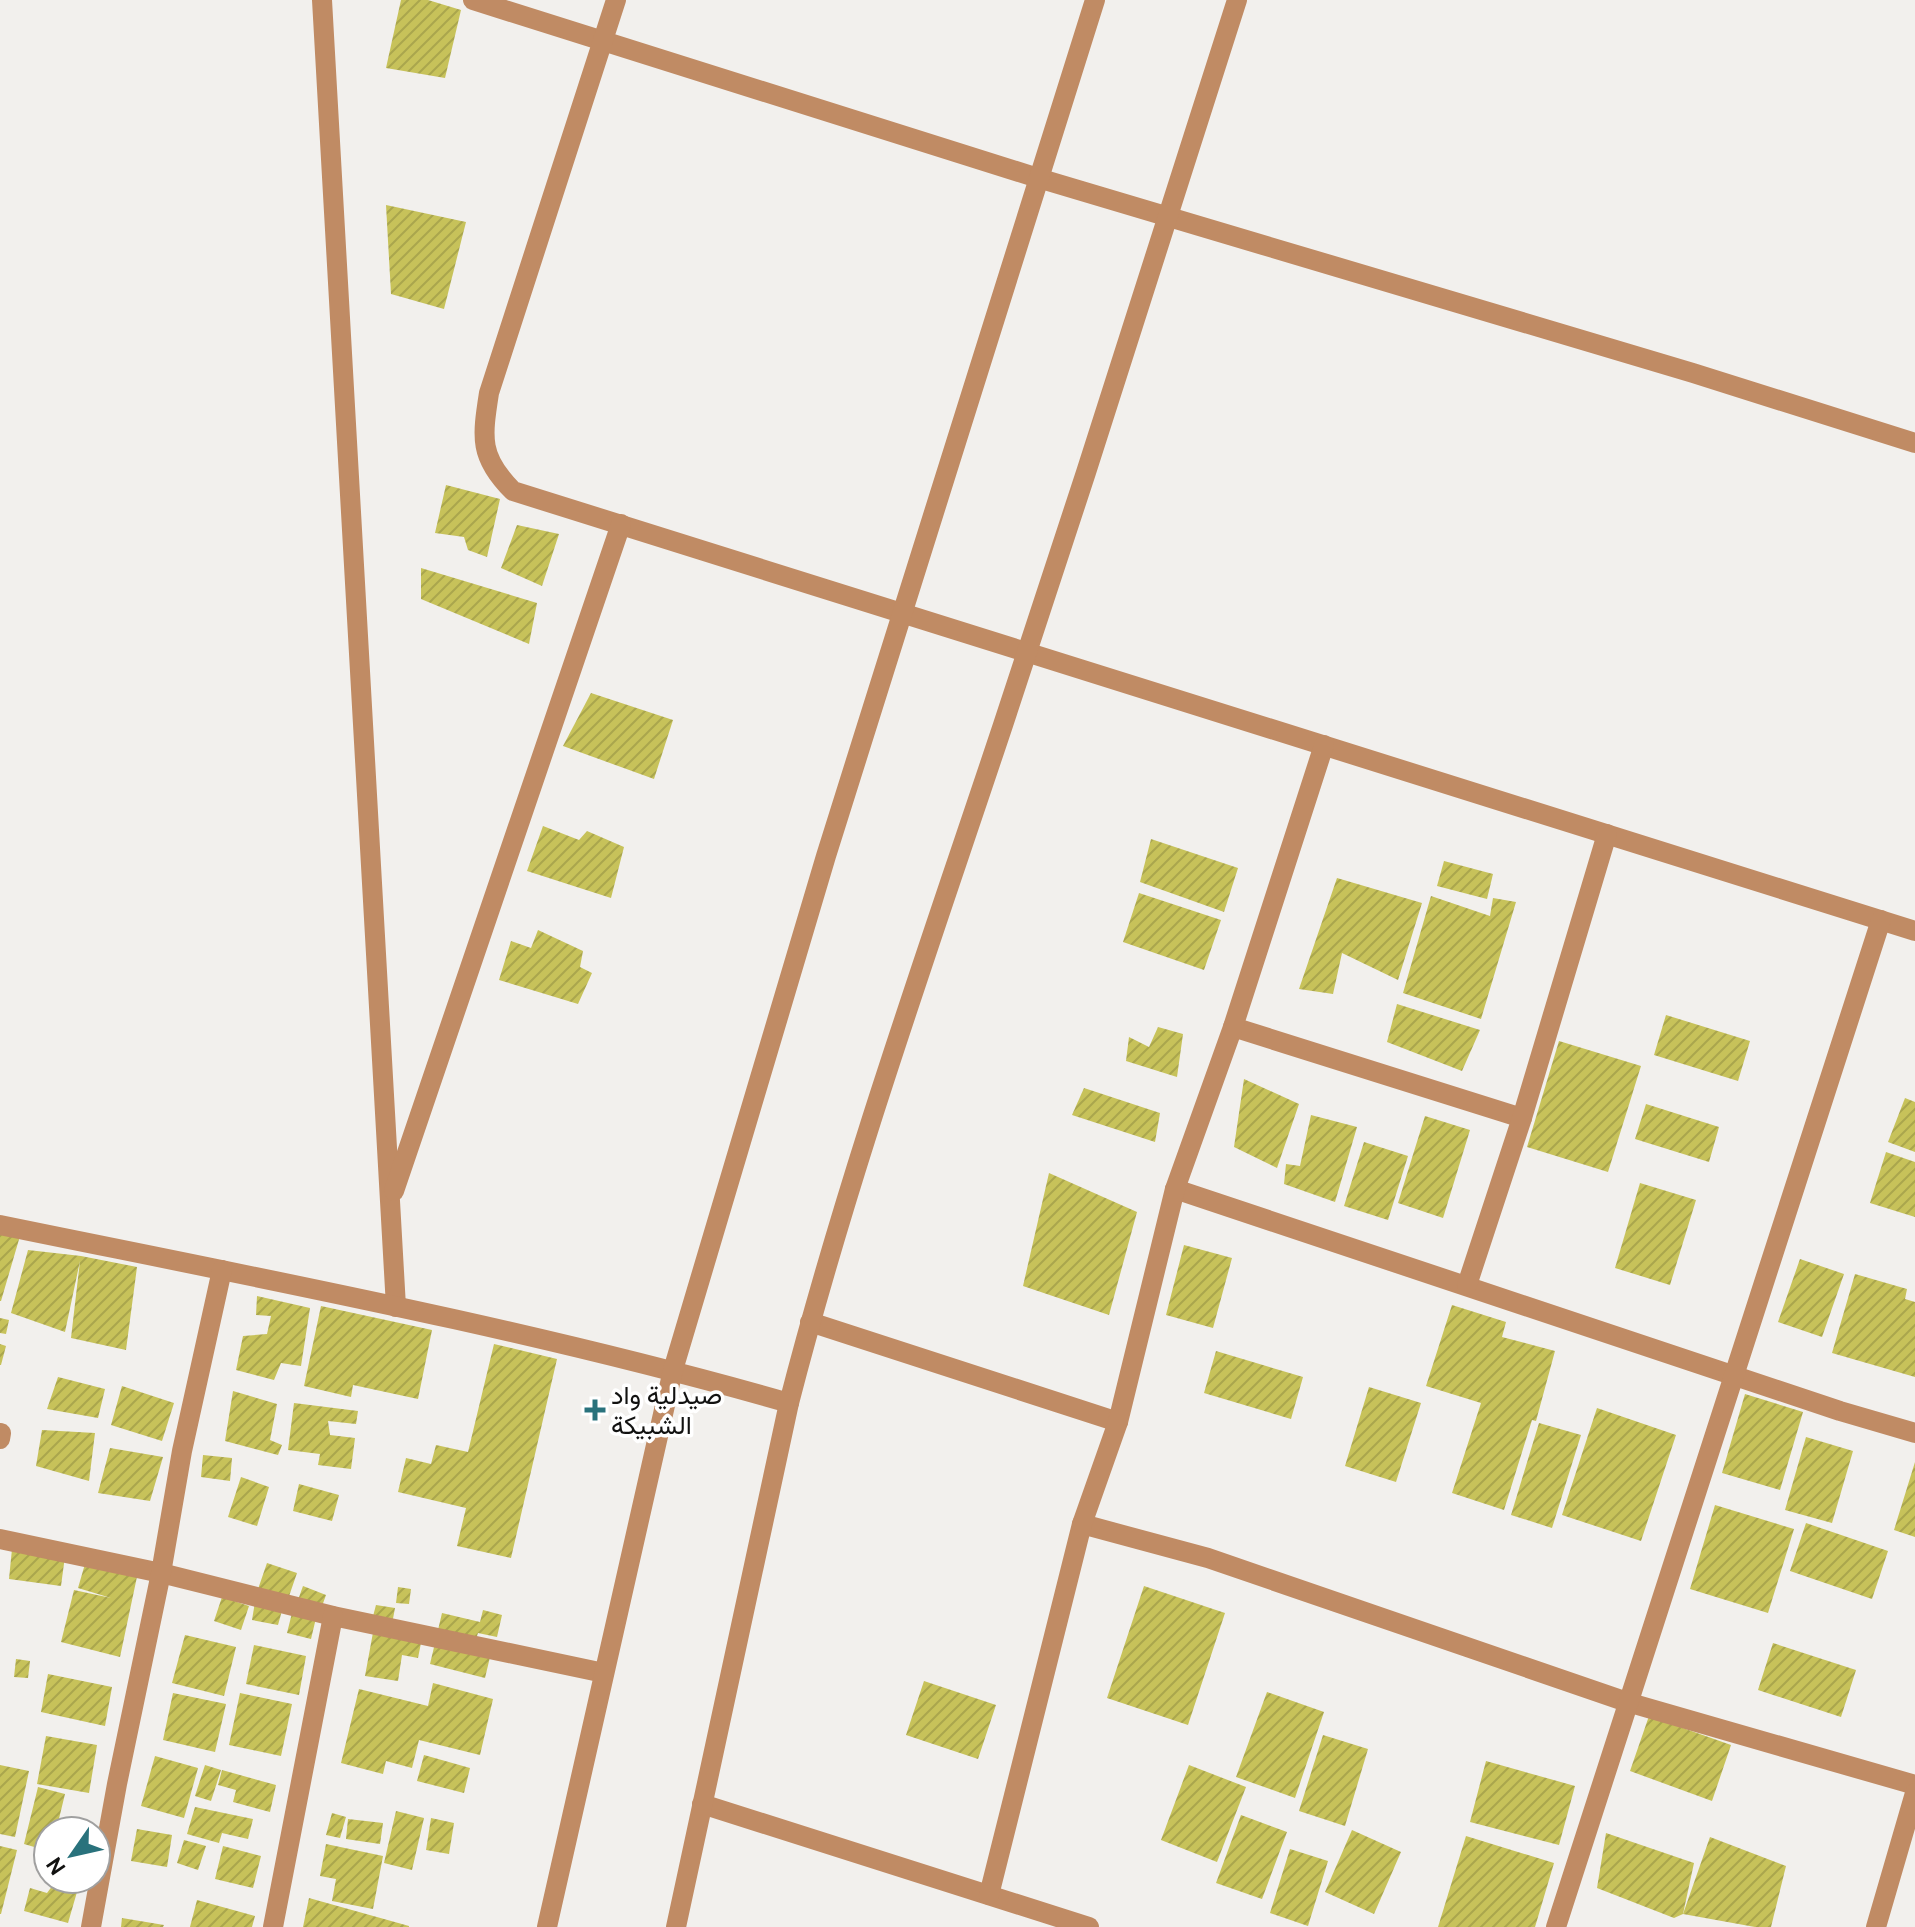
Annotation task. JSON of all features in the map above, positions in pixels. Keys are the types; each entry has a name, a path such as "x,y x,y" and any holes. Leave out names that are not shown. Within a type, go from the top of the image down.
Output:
{"street":[{"path":"322,0 396,1307"},
{"path":"473,0 1038,178 1693,373 1915,443"},
{"path":"616,0 489,393 483,433 488,457 496,474 513,491 1915,931"},
{"path":"547,1927 673,1370 821,871 1095,0"},
{"path":"676,1927 789,1403 810,1322 909,1006 1027,652 1237,0"},
{"path":"390,1200 621,524"},
{"path":"989,1895 1082,1524 1118,1422 1175,1189 1233,1027 1324,745"},
{"path":"1467,1285 1522,1118 1607,834"},
{"path":"1556,1927 1881,920"},
{"path":"1233,1027 1522,1118"},
{"path":"1175,1189 1840,1411 1915,1433"},
{"path":"0,1225 396,1307 673,1370 789,1403"},
{"path":"91,1927 182,1451 222,1270"},
{"path":"810,1322 1118,1422"},
{"path":"1082,1524 1208,1558 1627,1702 1915,1785"},
{"path":"0,1539 161,1573 333,1616 604,1673"},
{"path":"273,1927 333,1616"},
{"path":"1876,1927 1915,1793"},
{"path":"702,1804 1089,1927"}],"building":[{"path":"401,0 428,0 461,10 445,78 386,68"},
{"path":"386,205 466,222 444,309 391,294"},
{"path":"446,485 500,499 487,557 468,550 464,537 435,533"},
{"path":"517,525 559,534 542,586 501,568"},
{"path":"421,568 537,603 529,644 421,599"},
{"path":"591,693 673,720 654,779 563,746"},
{"path":"543,826 579,840 587,831 624,847 611,898 527,871"},
{"path":"1151,839 1238,868 1224,912 1140,882"},
{"path":"1444,861 1493,874 1487,899 1437,886"},
{"path":"1337,878 1422,903 1398,980 1342,953 1333,994 1299,989"},
{"path":"1139,893 1221,920 1204,970 1123,942"},
{"path":"1431,896 1490,916 1493,898 1516,902 1481,1019 1403,993"},
{"path":"538,930 583,951 580,967 592,973 578,1004 499,980 511,941 531,948"},
{"path":"1397,1004 1480,1030 1462,1071 1387,1042"},
{"path":"1666,1015 1750,1041 1738,1081 1654,1055"},
{"path":"1158,1027 1183,1034 1177,1077 1126,1061 1129,1037 1149,1047"},
{"path":"1559,1041 1641,1066 1608,1172 1527,1147"},
{"path":"1244,1079 1299,1104 1277,1168 1234,1147"},
{"path":"1084,1088 1160,1113 1155,1142 1072,1115"},
{"path":"1905,1098 1915,1102 1915,1152 1888,1142"},
{"path":"1646,1104 1719,1127 1709,1162 1635,1139"},
{"path":"1311,1115 1357,1127 1335,1202 1284,1184 1286,1164 1300,1166"},
{"path":"1425,1116 1470,1130 1443,1218 1398,1203"},
{"path":"1364,1142 1408,1156 1388,1220 1344,1206"},
{"path":"1886,1152 1915,1162 1915,1217 1870,1203"},
{"path":"1049,1173 1137,1212 1109,1315 1023,1286"},
{"path":"1640,1183 1696,1200 1670,1285 1615,1268"},
{"path":"0,1234 20,1236 1,1301 0,1301"},
{"path":"1184,1245 1232,1258 1213,1328 1166,1315"},
{"path":"28,1250 137,1267 126,1350 71,1338 80,1261 65,1332 11,1313"},
{"path":"1800,1259 1844,1274 1822,1337 1778,1322"},
{"path":"1855,1274 1907,1289 1905,1299 1915,1302 1915,1377 1832,1353"},
{"path":"257,1296 310,1308 301,1366 281,1363 274,1380 236,1370 243,1336 267,1334 271,1316 256,1315"},
{"path":"1452,1305 1506,1322 1502,1337 1555,1351 1536,1421 1532,1420 1504,1510 1452,1493 1481,1403 1426,1386"},
{"path":"321,1306 432,1330 418,1399 353,1385 351,1397 304,1386"},
{"path":"0,1318 9,1320 6,1334 0,1333"},
{"path":"0,1344 6,1346 1,1365 0,1365"},
{"path":"494,1344 557,1359 511,1558 457,1546 466,1508 398,1492 406,1458 431,1464 436,1445 468,1452"},
{"path":"1216,1351 1303,1377 1291,1419 1204,1393"},
{"path":"58,1377 105,1389 98,1418 47,1409"},
{"path":"122,1386 174,1403 162,1441 111,1425"},
{"path":"1369,1387 1421,1403 1396,1482 1345,1466"},
{"path":"233,1391 277,1404 270,1440 282,1445 278,1455 225,1441"},
{"path":"1745,1394 1803,1412 1780,1490 1722,1473"},
{"path":"294,1403 358,1411 356,1424 328,1421 330,1435 355,1438 351,1469 318,1465 320,1454 288,1450"},
{"path":"1597,1408 1676,1435 1641,1541 1562,1515"},
{"path":"1539,1423 1581,1435 1552,1528 1511,1515"},
{"path":"42,1430 95,1433 89,1481 36,1466"},
{"path":"1806,1437 1853,1451 1832,1523 1785,1510"},
{"path":"110,1448 163,1457 150,1501 98,1493"},
{"path":"203,1455 232,1458 230,1481 201,1477"},
{"path":"1915,1462 1915,1537 1894,1530"},
{"path":"241,1477 269,1487 257,1526 228,1517"},
{"path":"299,1484 339,1495 332,1521 293,1511"},
{"path":"1715,1505 1794,1529 1768,1613 1690,1589"},
{"path":"1806,1523 1888,1551 1872,1599 1790,1571"},
{"path":"12,1549 65,1556 61,1586 9,1579"},
{"path":"87,1557 138,1572 120,1657 61,1642 74,1590 111,1598 78,1588"},
{"path":"267,1563 297,1573 287,1602 257,1592"},
{"path":"303,1586 326,1595 321,1609 298,1600"},
{"path":"1144,1586 1225,1613 1188,1725 1107,1698"},
{"path":"398,1587 411,1589 409,1604 396,1603"},
{"path":"222,1597 249,1606 241,1630 214,1621"},
{"path":"255,1602 283,1607 278,1625 252,1620"},
{"path":"376,1605 395,1608 392,1624 372,1620"},
{"path":"483,1610 502,1615 497,1637 478,1633 476,1639 438,1630 442,1613 480,1622"},
{"path":"292,1613 316,1618 311,1639 287,1633"},
{"path":"374,1627 422,1638 418,1658 402,1655 398,1681 365,1676"},
{"path":"185,1635 236,1647 224,1696 172,1683"},
{"path":"435,1643 490,1657 485,1678 430,1664"},
{"path":"1773,1643 1856,1670 1841,1717 1758,1690"},
{"path":"254,1645 306,1656 299,1695 246,1684"},
{"path":"16,1659 30,1661 28,1678 14,1677"},
{"path":"48,1674 112,1687 105,1726 41,1712"},
{"path":"924,1681 996,1705 978,1759 906,1735"},
{"path":"433,1683 493,1699 480,1755 419,1740 412,1768 386,1761 383,1774 341,1763 359,1689 428,1706"},
{"path":"1267,1692 1324,1712 1295,1798 1236,1777"},
{"path":"173,1693 226,1704 215,1752 163,1740"},
{"path":"240,1693 292,1704 281,1756 229,1745"},
{"path":"1649,1716 1731,1745 1712,1801 1630,1771"},
{"path":"1323,1735 1368,1749 1345,1826 1299,1811"},
{"path":"46,1736 97,1745 89,1793 37,1784"},
{"path":"424,1755 470,1768 464,1793 417,1781"},
{"path":"155,1756 198,1768 184,1818 141,1806"},
{"path":"1486,1761 1575,1786 1559,1845 1470,1822"},
{"path":"0,1765 29,1771 15,1837 0,1834"},
{"path":"205,1765 221,1770 211,1801 195,1796"},
{"path":"1189,1765 1246,1787 1217,1862 1161,1840"},
{"path":"222,1770 276,1785 270,1812 233,1802 236,1790 218,1785"},
{"path":"38,1787 65,1794 60,1815 32,1815 32,1846 24,1844"},
{"path":"195,1807 253,1819 248,1839 222,1833 219,1843 187,1834"},
{"path":"396,1811 424,1818 412,1870 384,1863"},
{"path":"332,1813 346,1817 340,1838 326,1835"},
{"path":"1241,1815 1287,1832 1262,1899 1216,1883"},
{"path":"431,1818 454,1823 449,1854 426,1850"},
{"path":"348,1819 383,1823 380,1844 346,1839"},
{"path":"137,1829 172,1835 167,1867 131,1861"},
{"path":"1352,1830 1401,1852 1374,1914 1325,1892"},
{"path":"1606,1833 1694,1863 1683,1914 1674,1918 1597,1888"},
{"path":"1466,1836 1554,1863 1535,1927 1438,1927"},
{"path":"1710,1837 1786,1866 1771,1927 1683,1914"},
{"path":"184,1840 206,1846 198,1870 177,1863"},
{"path":"326,1844 383,1856 373,1909 332,1901 336,1879 320,1876"},
{"path":"0,1846 17,1850 1,1914 0,1914"},
{"path":"223,1846 261,1856 253,1888 215,1879"},
{"path":"1290,1849 1328,1861 1308,1926 1270,1913"},
{"path":"30,1888 32,1895 76,1895 68,1923 24,1911"},
{"path":"309,1898 409,1926 409,1927 303,1927"},
{"path":"197,1900 255,1916 252,1927 190,1927"},
{"path":"122,1918 164,1925 121,1927"}],"place":[{"name":"صيدلية واد الشبيكة","path":"595,1410"}]}
